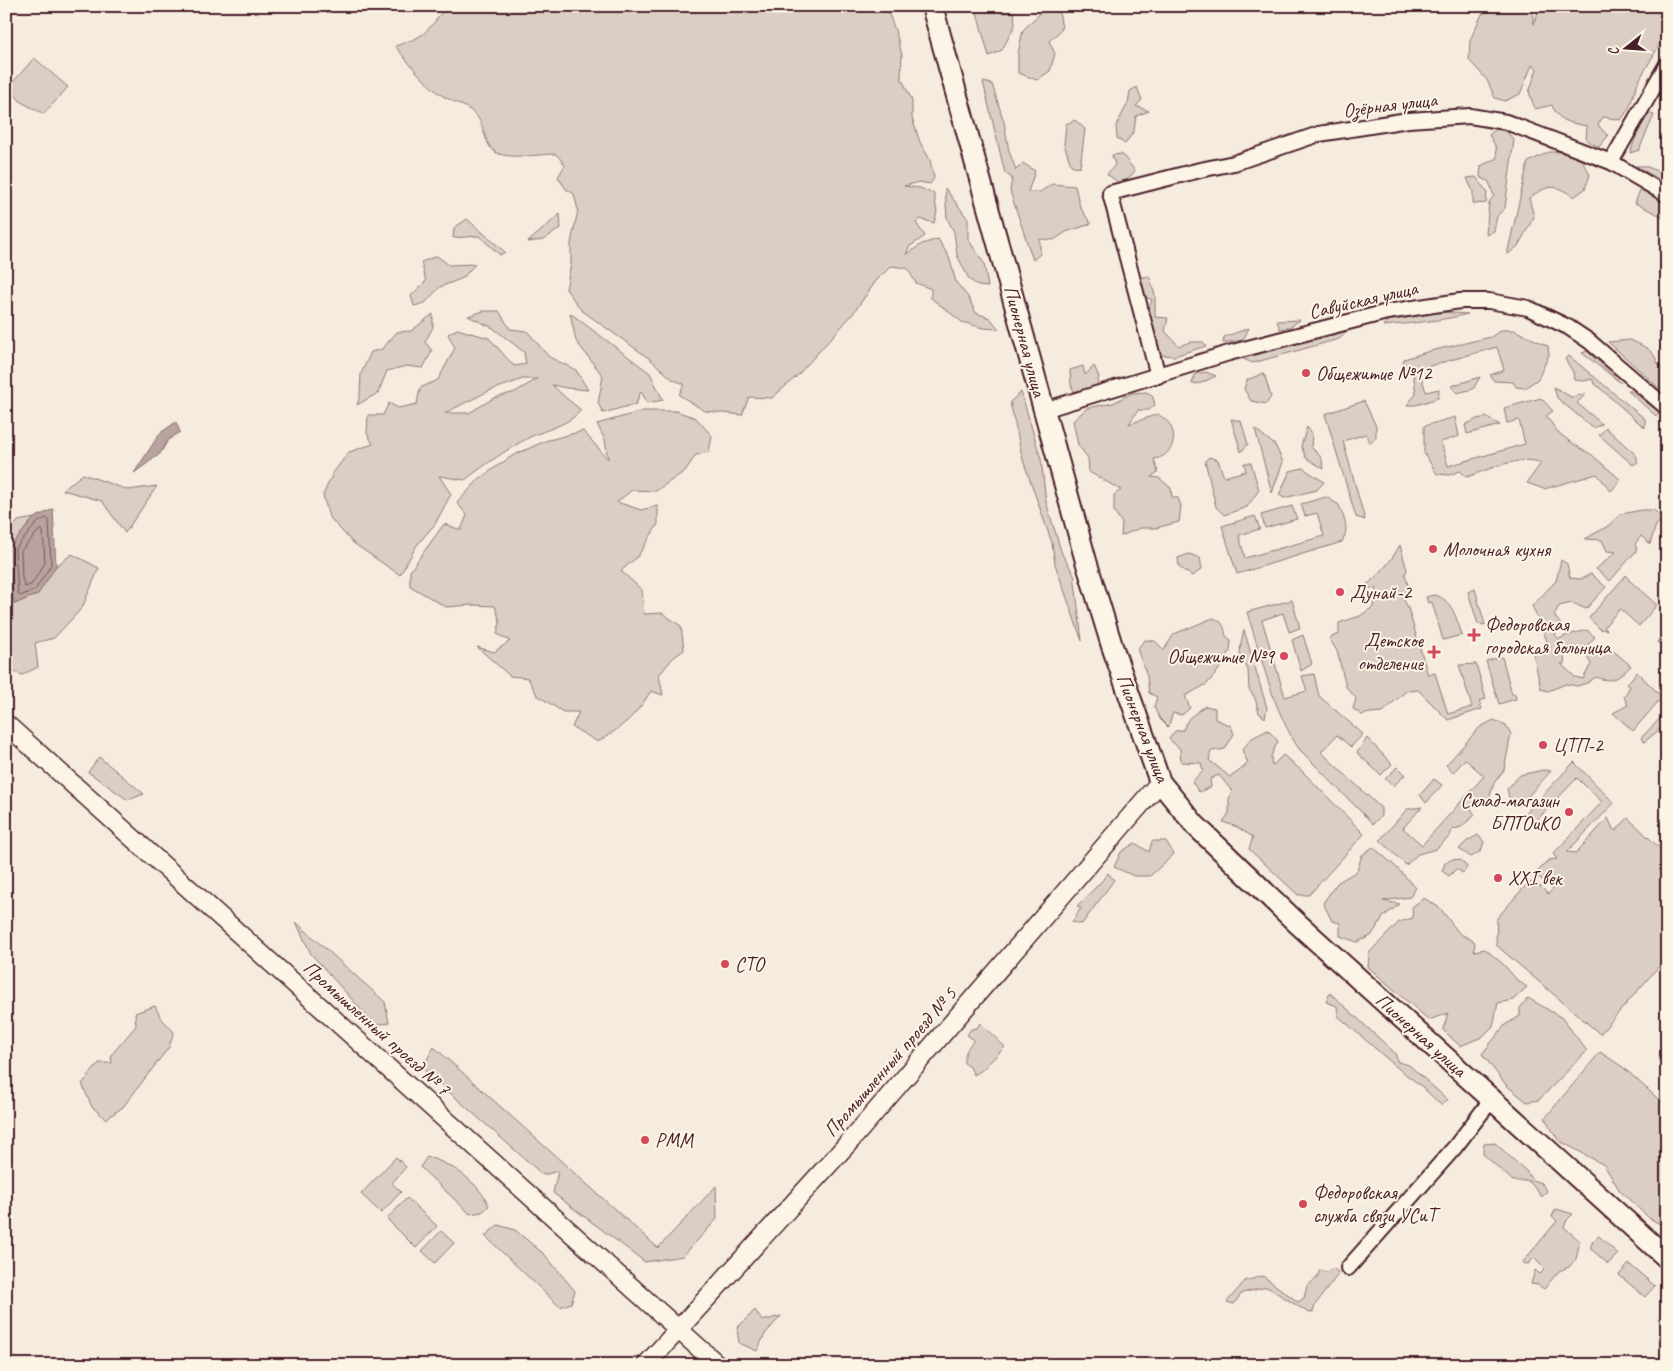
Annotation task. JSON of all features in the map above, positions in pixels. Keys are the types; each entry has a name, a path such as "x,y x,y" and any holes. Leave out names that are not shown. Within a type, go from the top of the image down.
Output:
{"main road":[{"name":"Пионерная улица","path":"932,6 1044,410 1112,646 1160,782 1195,825 1297,924 1667,1258"}],"street":[{"path":"1611,162 1667,64"},
{"name":"Озёрная улица","path":"1158,376 1110,193 1234,163 1319,134 1408,120 1470,116 1506,122 1611,162 1667,195"},
{"name":"Савуйская улица","path":"1044,410 1228,353 1387,312 1460,301 1489,301 1528,308 1568,327 1588,341 1667,408"},
{"name":"Промышленный проезд № 7","path":"6,724 718,1365"},
{"name":"Промышленный проезд № 5","path":"646,1365 875,1112 1160,782"},
{"path":"1348,1268 1454,1147 1492,1099"}],"shaded area":[{"path":"446,6 886,6 902,55 901,77 912,101 912,118 920,142 930,160 934,178 930,184 919,182 904,186 920,188 934,194 937,212 934,223 920,219 916,223 925,236 909,247 906,255 922,244 938,239 949,257 956,282 968,297 976,313 990,318 999,329 983,328 962,322 931,298 931,289 916,283 907,268 891,266 876,281 852,315 796,377 772,398 749,397 742,415 705,411 679,395 684,384 672,379 650,359 581,310 566,289 571,264 571,243 578,210 574,194 566,189 558,177 565,165 556,154 507,156 495,152 491,149 475,114 443,96 430,86 395,46 420,36 435,22"},
{"path":"975,6 1003,6 1004,13 1014,12 1015,25 1002,50 989,56"},
{"path":"1047,6 1059,10 1062,29 1049,41 1055,54 1050,71 1037,80 1018,73 1018,53 1023,30"},
{"path":"1497,6 1525,6 1532,12 1534,24 1540,6 1667,6 1667,32 1638,82 1629,108 1621,120 1603,117 1598,125 1608,136 1599,147 1586,140 1587,126 1570,123 1561,118 1552,105 1535,109 1529,92 1537,69 1532,65 1520,94 1505,101 1495,98 1487,80 1469,60 1470,40 1482,14"},
{"path":"34,58 68,87 44,114 21,102 9,87"},
{"path":"983,82 992,84 1004,122 1009,151 1016,170 1023,163 1035,171 1028,192 1040,192 1052,184 1075,186 1080,207 1091,224 1066,232 1054,240 1040,239 1040,254 1033,260 1010,191 1012,178 1005,173"},
{"path":"1137,87 1142,100 1136,106 1149,111 1136,116 1134,131 1125,144 1117,138 1116,126 1128,103 1130,91"},
{"path":"1648,113 1654,115 1639,150 1630,153 1638,131"},
{"path":"1075,120 1085,129 1080,168 1071,165 1064,144 1066,124"},
{"path":"1496,129 1506,131 1514,140 1505,208 1497,216 1494,231 1486,235 1489,202 1494,196 1489,182 1480,177 1481,166 1497,158 1496,147 1489,135"},
{"path":"1549,152 1569,153 1583,162 1590,175 1585,189 1574,197 1561,189 1551,187 1541,190 1529,198 1534,217 1518,246 1507,255 1528,162"},
{"path":"1122,154 1135,171 1128,179 1119,183 1107,174 1115,165 1112,155"},
{"path":"1636,166 1645,166 1667,175 1667,184"},
{"path":"1476,177 1487,192 1486,203 1473,204 1473,192 1467,178"},
{"path":"1641,187 1667,203 1667,219 1635,203"},
{"path":"945,188 968,219 968,239 984,263 988,287 978,286 969,279 957,255 954,232 947,218"},
{"path":"560,214 561,228 543,240 528,242"},
{"path":"467,219 505,252 500,255 479,236 453,238 454,228"},
{"path":"437,256 449,265 475,264 463,278 440,287 425,303 414,306 411,296 426,281 421,262"},
{"path":"1149,276 1155,295 1155,317 1168,318 1165,331 1179,346 1190,342 1203,342 1206,346 1174,356 1161,355 1147,313 1152,300 1143,296 1138,278"},
{"path":"484,311 499,311 510,329 527,331 549,357 576,370 588,390 552,385 581,410 576,415 564,423 521,442 465,480 439,476 451,494 435,524 417,545 400,575 353,543 329,517 323,495 333,473 349,452 373,444 367,433 368,415 383,415 389,403 398,408 417,404 420,388 438,380 455,348 448,334 457,329 489,338 514,366 526,364 524,352 493,328 468,316","holes":["523,379 537,379 515,392 494,398 469,413 445,413 489,391"]},
{"path":"1440,312 1468,314 1437,320 1383,326 1387,321"},
{"path":"570,313 650,373 663,400 647,403 641,391 636,404 603,413 598,403 603,376 576,341"},
{"path":"433,314 433,327 425,342 432,351 423,368 406,366 387,371 378,393 357,405 360,395 361,374 371,352 382,349 397,332 411,331"},
{"path":"1300,320 1290,327 1280,329 1277,321"},
{"path":"1249,328 1243,340 1223,343 1224,337"},
{"path":"1501,330 1514,330 1548,346 1549,355 1538,379 1525,388 1516,387 1513,382 1494,381 1490,375 1504,370 1497,347 1419,369 1426,392 1439,389 1438,398 1416,405 1407,405 1416,394 1413,371 1402,367 1404,359 1491,337"},
{"path":"1348,331 1339,339 1253,363 1241,358 1260,351"},
{"path":"1630,340 1651,351 1658,364 1667,369 1667,384 1660,389 1608,342"},
{"path":"1587,351 1621,383 1582,353"},
{"path":"1569,356 1645,419 1645,428 1594,383 1592,379 1584,381 1574,380 1573,372 1565,359"},
{"path":"1083,366 1085,375 1094,366 1099,377 1097,385 1075,394 1071,385 1070,370"},
{"path":"1206,372 1216,376 1201,383 1192,384 1195,374"},
{"path":"1264,373 1271,397 1266,404 1251,401 1244,389 1247,380"},
{"path":"1480,377 1473,389 1457,393 1451,386"},
{"path":"1554,387 1571,397 1586,394 1577,403 1602,424 1593,428 1557,398"},
{"path":"1628,391 1632,391 1659,412 1656,416"},
{"path":"1021,392 1041,459 1046,502 1062,554 1074,574 1082,641 1055,564 1052,543 1023,460 1010,402"},
{"path":"1146,392 1152,395 1155,405 1149,410 1138,410 1129,424 1158,414 1170,425 1174,436 1173,442 1165,455 1154,459 1158,472 1151,477 1159,478 1171,488 1172,497 1178,498 1181,506 1179,522 1156,528 1140,528 1121,536 1122,523 1114,511 1114,495 1121,490 1089,472 1088,458 1078,445 1073,421 1087,408 1113,403 1132,393"},
{"path":"1541,398 1553,411 1546,416 1558,432 1592,455 1621,480 1611,491 1597,474 1544,489 1527,483 1541,463 1524,460 1504,464 1467,477 1460,471 1449,475 1437,474 1424,453 1424,426 1455,417 1459,436 1441,442 1448,466 1525,444 1519,420 1507,423 1504,408"},
{"path":"1364,401 1376,426 1376,438 1369,443 1366,434 1343,441 1365,520 1356,517 1325,414"},
{"path":"643,411 676,411 696,418 712,436 709,452 696,455 685,471 656,491 632,490 617,502 641,510 658,506 658,524 638,556 621,571 642,590 644,614 662,613 681,626 684,650 673,658 659,675 663,695 651,691 628,720 598,742 572,727 579,712 563,712 537,695 528,678 510,676 477,647 494,652 510,641 497,634 500,622 495,606 446,607 410,586 410,571 444,524 461,530 467,515 457,503 480,478 512,456 545,441 583,431 608,459 605,440 597,424"},
{"path":"1486,417 1500,425 1467,434 1465,425"},
{"path":"1231,419 1241,421 1248,444 1241,452"},
{"path":"1307,427 1312,433 1311,447 1321,457 1324,469 1306,458 1301,446"},
{"path":"1606,428 1636,455 1638,462 1633,465 1599,435"},
{"path":"1255,429 1275,445 1283,462 1272,493"},
{"path":"1209,457 1218,460 1224,477 1246,471 1244,463 1251,463 1259,490 1247,507 1224,515 1216,507 1205,461"},
{"path":"1303,468 1324,482 1317,490 1284,498 1279,495 1290,471"},
{"path":"83,474 128,490 157,486 125,533 102,501 63,490"},
{"path":"1326,497 1339,505 1343,515 1346,532 1342,542 1237,574 1222,526 1255,516 1260,529 1239,535 1245,558 1324,536 1317,513 1305,516 1301,504"},
{"path":"1292,506 1297,519 1265,528 1261,515"},
{"path":"1654,510 1664,519 1656,525 1650,544 1641,536 1635,544 1637,550 1610,581 1596,569 1616,552 1607,551 1602,540 1585,539 1608,526 1621,514"},
{"path":"34,518 10,547 11,579 15,604 38,594 56,566 72,554 99,568 82,608 54,638 35,643 38,667 22,675 6,669 6,535 18,521"},
{"path":"1400,545 1407,570 1405,574 1409,589 1402,596 1408,608 1428,675 1435,673 1448,714 1472,707 1459,665 1476,664 1486,699 1479,701 1482,709 1448,720 1418,690 1406,691 1383,712 1362,715 1353,709 1356,698 1346,687 1337,651 1329,638 1339,634 1339,623 1360,616 1373,607 1376,589 1364,587 1384,568"},
{"path":"1189,554 1200,558 1202,569 1192,576 1179,567 1178,558"},
{"path":"1561,560 1567,564 1570,578 1581,579 1591,574 1606,587 1586,609 1572,603 1559,606 1554,615 1561,625 1555,635 1559,639 1587,630 1595,637 1586,647 1575,648 1565,652 1564,664 1561,664 1575,677 1583,679 1591,664 1587,657 1597,645 1609,647 1631,666 1615,678 1607,680 1596,677 1587,683 1577,686 1566,684 1548,691 1541,689 1533,653 1545,654 1548,644 1532,606 1556,581"},
{"path":"1626,575 1629,580 1657,605 1639,626 1620,609 1604,627 1607,630 1600,629 1589,618"},
{"path":"1475,589 1485,625 1478,624 1468,592"},
{"path":"1434,595 1445,600 1453,610 1462,635 1443,640 1432,602 1428,603 1426,597"},
{"path":"1292,600 1300,628 1289,632 1283,613 1262,620 1285,697 1307,691 1302,676 1314,674 1319,696 1363,734 1351,747 1337,735 1321,752 1381,808 1381,816 1373,824 1299,749 1275,700 1247,612"},
{"path":"1213,618 1221,622 1226,636 1231,640 1230,651 1218,671 1207,684 1185,696 1190,708 1182,715 1173,713 1168,727 1160,719 1154,707 1157,697 1149,693 1147,676 1137,649 1145,640 1155,641 1164,650 1174,634"},
{"path":"1244,630 1267,708 1265,718 1259,713 1255,698 1249,689 1248,670 1240,654"},
{"path":"1667,631 1667,651 1657,642"},
{"path":"1303,635 1312,664 1301,671 1292,640"},
{"path":"1502,657 1512,694 1515,694 1516,699 1499,704 1486,661"},
{"path":"1637,672 1662,697 1633,731 1613,713 1628,705 1624,697 1630,686 1627,684"},
{"path":"1205,706 1215,708 1215,719 1231,726 1234,734 1225,749 1211,751 1209,760 1230,777 1248,763 1242,750 1252,738 1268,730 1278,741 1271,756 1272,766 1283,755 1303,772 1364,834 1309,895 1298,895 1249,849 1253,837 1237,827 1223,822 1229,813 1229,799 1232,791 1219,775 1210,779 1211,787 1199,792 1192,782 1203,770 1201,763 1181,762 1180,749 1169,739 1175,731 1183,730 1189,718"},
{"path":"1667,711 1667,732 1659,730 1644,742 1641,738"},
{"path":"1494,720 1506,725 1511,734 1504,770 1494,783 1489,799 1470,807 1475,815 1461,827 1452,830 1450,836 1436,849 1418,854 1406,865 1380,840 1407,809 1422,807 1403,828 1422,845 1484,776 1465,759 1453,773 1446,765 1480,727"},
{"path":"1367,738 1392,764 1381,775 1357,753"},
{"path":"99,757 144,794 128,800 88,772"},
{"path":"1574,762 1614,803 1567,852 1576,853 1608,818 1613,829 1616,831 1628,818 1667,855 1667,957 1600,1034 1496,945 1497,918 1527,884 1535,881 1548,894 1553,889 1535,874 1549,860 1557,859 1553,854 1602,802 1577,778 1535,822 1524,815"},
{"path":"1397,767 1405,775 1393,786 1385,779"},
{"path":"1543,770 1551,771 1520,805 1511,805 1507,789 1520,775"},
{"path":"1434,779 1442,785 1426,803 1420,795"},
{"path":"1478,835 1484,842 1481,851 1471,857 1459,849 1467,841"},
{"path":"1152,841 1166,841 1174,854 1150,876 1134,876 1114,867 1121,852 1135,843 1149,852"},
{"path":"1373,847 1416,888 1410,897 1383,901 1400,904 1384,916 1371,936 1357,942 1340,936 1340,923 1332,921 1323,903 1337,883 1357,871 1362,855"},
{"path":"1453,859 1461,860 1467,867 1463,873 1456,869 1449,876 1442,871 1445,863"},
{"path":"1108,873 1114,880 1082,924 1072,922 1081,908 1077,906"},
{"path":"1424,898 1440,908 1459,933 1475,942 1474,951 1485,949 1503,964 1517,980 1527,987 1513,1000 1498,1003 1493,1026 1482,1037 1460,1046 1443,1030 1448,1013 1429,1020 1368,967 1369,953 1399,922 1413,918 1412,907"},
{"path":"296,922 385,1002 389,1023 375,1025 311,954"},
{"path":"1330,993 1395,1053 1398,1062 1409,1065 1448,1100 1442,1106 1338,1016 1337,1006 1326,1002"},
{"path":"1528,998 1562,1018 1587,1051 1539,1100 1527,1102 1506,1085 1482,1054 1505,1025 1520,1016 1520,1008"},
{"path":"155,1006 161,1018 174,1032 169,1047 123,1107 106,1119 92,1107 82,1084 99,1063 112,1063 111,1055 136,1026 135,1013"},
{"path":"980,1023 1005,1047 982,1070 974,1075 970,1067 964,1063 967,1050 974,1040 967,1035 971,1029 977,1028"},
{"path":"434,1047 658,1248 716,1186 717,1219 683,1256 645,1262 553,1193 558,1171 543,1175 422,1068"},
{"path":"1600,1052 1624,1068 1667,1107 1667,1228 1649,1218 1620,1191 1604,1165 1558,1140 1545,1118"},
{"path":"1495,1143 1527,1172 1532,1180 1541,1183 1547,1191 1542,1197 1529,1181 1513,1181 1483,1154 1484,1144"},
{"path":"396,1157 406,1167 392,1183 401,1192 381,1213 361,1194"},
{"path":"427,1157 455,1169 463,1175 478,1189 489,1206 482,1212 470,1214 420,1167"},
{"path":"407,1198 437,1226 416,1248 387,1219"},
{"path":"1556,1209 1573,1214 1567,1220 1564,1227 1580,1241 1576,1259 1569,1267 1559,1271 1544,1289 1538,1285 1531,1284 1535,1270 1540,1274 1545,1269 1534,1258 1528,1264 1522,1263 1557,1221 1552,1216"},
{"path":"498,1225 515,1230 545,1255 575,1291 571,1303 560,1307 485,1236"},
{"path":"441,1231 454,1243 435,1263 422,1251"},
{"path":"1599,1236 1618,1254 1608,1264 1590,1248 1593,1241"},
{"path":"1629,1264 1655,1286 1645,1297 1619,1275"},
{"path":"1333,1268 1339,1273 1315,1305 1313,1312 1309,1313 1267,1287 1242,1293 1234,1304 1227,1302 1245,1281 1263,1276 1298,1302 1304,1298 1307,1286 1317,1278 1320,1270 1327,1272"},
{"path":"755,1310 762,1321 781,1316 765,1334 757,1351 739,1343 737,1328"}],"water":[{"path":"176,422 180,432 168,440 160,454 134,473 160,433"},
{"path":"53,509 56,566 38,594 14,604 10,547 34,518"}],"place":[{"name":"Общежитие №12","path":"1306,373"},
{"name":"Молочная кухня","path":"1433,549"},
{"name":"Дунай-2","path":"1340,592"},
{"name":"Федоровская городская больница","path":"1474,635"},
{"name":"Детское отделение","path":"1434,652"},
{"name":"Общежитие №9","path":"1284,656"},
{"name":"ЦТП-2","path":"1543,745"},
{"name":"Склад-магазин БПТОиКО","path":"1569,812"},
{"name":"XXI век","path":"1498,878"},
{"name":"СТО","path":"725,964"},
{"name":"РММ","path":"645,1140"},
{"name":"Федоровская служба связи УСиТ","path":"1303,1204"}]}
